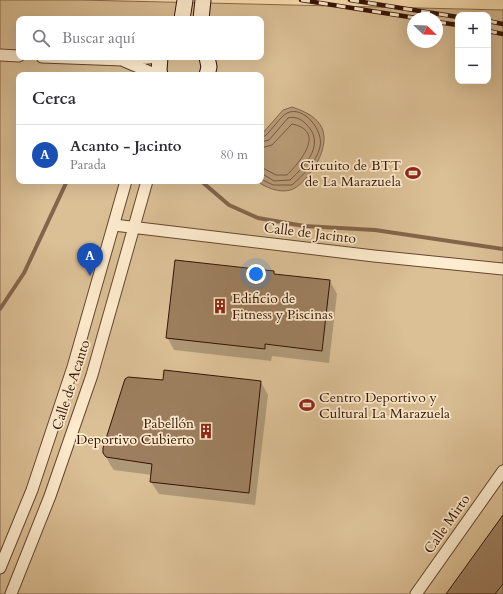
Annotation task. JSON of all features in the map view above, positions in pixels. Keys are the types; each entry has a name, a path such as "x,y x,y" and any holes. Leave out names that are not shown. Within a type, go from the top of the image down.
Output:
{"street":[{"path":"182,16 185,0"},
{"path":"201,16 203,0"},
{"path":"0,55 16,56"},
{"path":"123,60 150,72"},
{"path":"160,60 160,72"},
{"path":"208,60 209,67 208,72"},
{"name":"Calle de Acanto","path":"0,568 32,490 74,367 125,184"},
{"name":"Calle de Acanto","path":"11,594 50,496 92,375 146,184"},
{"name":"Calle de Jacinto","path":"114,225 374,256 503,269"},
{"name":"Calle Mirto","path":"416,594 503,471"}],"shaded area":[{"path":"0,0 79,0 503,10 503,594 0,594"}],"water":[{"path":"292,107 311,116 322,128 324,143 322,152 310,174 295,188 280,191 262,184 264,184 264,132 283,110"}],"building":[{"name":"Edificio de Fitness y Piscinas","path":"175,260 274,271 274,274 330,280 322,351 265,344 265,349 166,338"},
{"name":"Pabellón Deportivo Cubierto","path":"164,370 261,381 249,493 150,482 152,464 106,457 103,453 103,448 125,379 128,377 163,380"},
{"path":"503,515 503,584 495,594 446,594"}],"waterway":[{"path":"0,309 24,273 66,184"},
{"path":"204,184 229,205 258,218 304,226 375,230 503,249"}],"railway":[{"path":"301,0 407,17"},
{"path":"350,0 455,17"},
{"path":"491,22 503,24"},
{"path":"443,23 455,25"},
{"path":"491,32 503,34"}],"place":[{"name":"Circuito de BTT de La Marazuela","path":"413,173"},
{"name":"Acanto - Jacinto","path":"90,276"},
{"name":"Edificio de Fitness y Piscinas","path":"220,306"},
{"name":"Centro Deportivo y Cultural La Marazuela","path":"307,405"},
{"name":"Pabellón Deportivo Cubierto","path":"206,431"}]}
